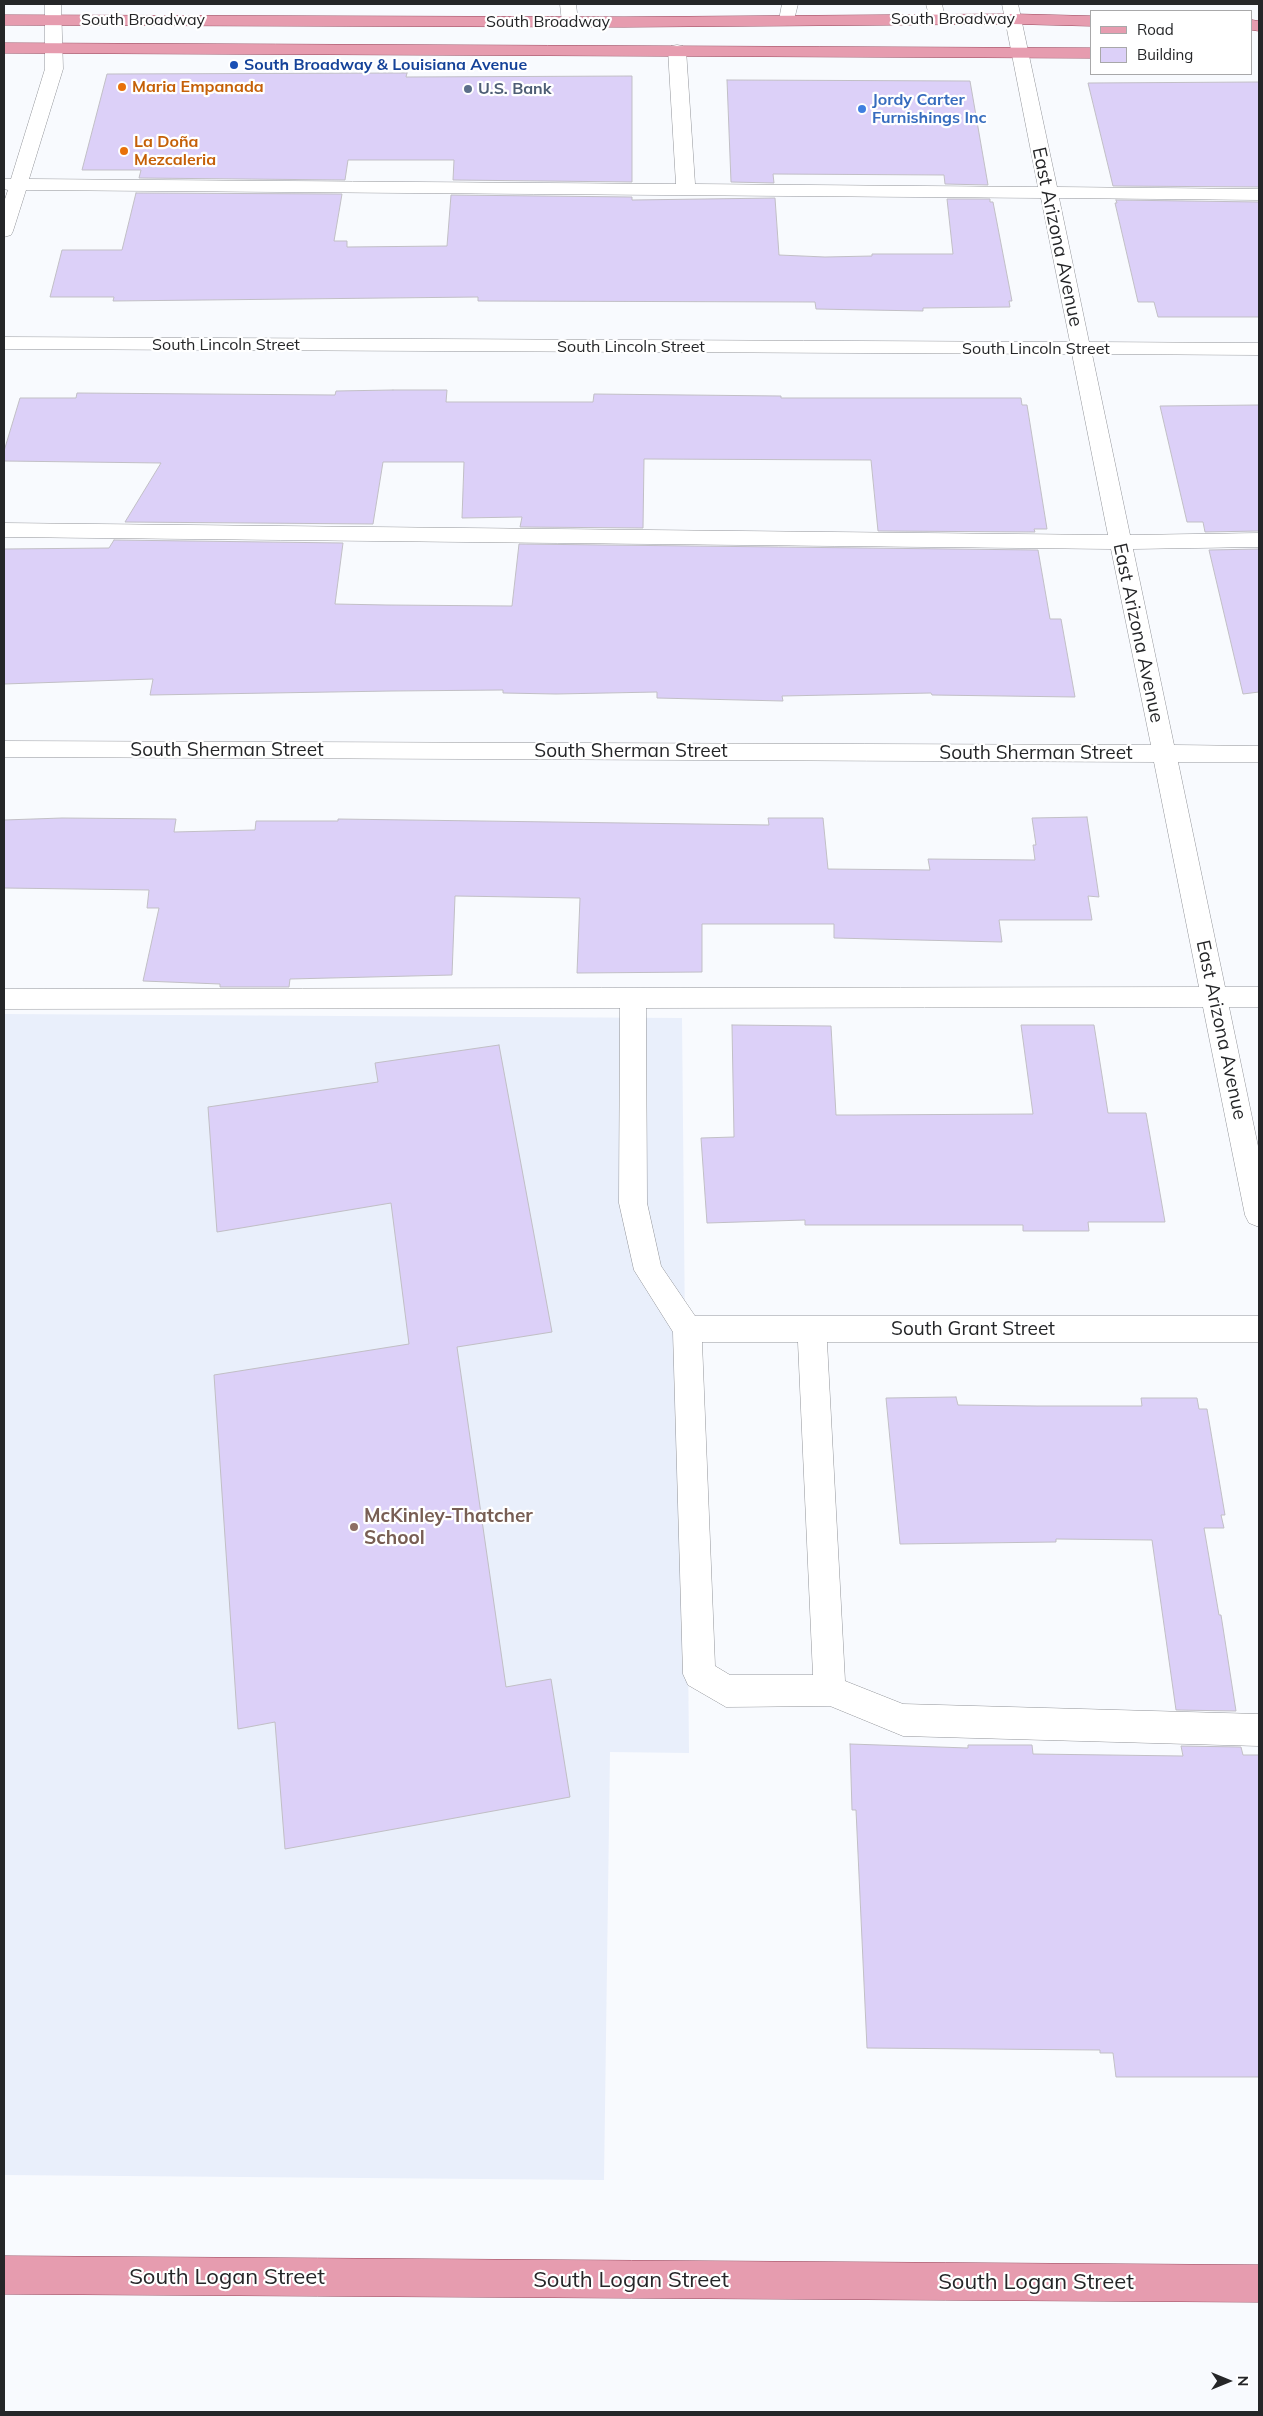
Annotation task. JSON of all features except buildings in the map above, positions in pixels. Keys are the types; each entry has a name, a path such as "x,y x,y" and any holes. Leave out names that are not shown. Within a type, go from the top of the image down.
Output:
{"main road":[{"name":"South Broadway","path":"4,48 54,26 570,22 788,12 935,11 1011,11 1090,21"},
{"name":"South Broadway","path":"4,20 54,26 677,50 1090,53"},
{"name":"South Logan Street","path":"4,2276 1259,2284"}],"street":[{"path":"568,4 570,22"},
{"name":"East Arizona Avenue","path":"1011,11 1259,1215"},
{"path":"4,231 11,184 54,69 54,26"},
{"path":"677,50 686,190"},
{"path":"11,184 1259,194"},
{"name":"South Lincoln Street","path":"4,343 1259,349"},
{"path":"4,530 1120,542 1259,540"},
{"name":"South Sherman Street","path":"4,749 1259,754"},
{"path":"4,999 1259,997"},
{"path":"633,998 632,1203 648,1270 688,1329 699,1674 726,1691 830,1690 903,1720 1259,1730"},
{"name":"South Grant Street","path":"688,1329 1259,1329"},
{"path":"812,1329 830,1690"}],"shaded area":[{"path":"4,1014 682,1018 689,1753 610,1752 604,2180 4,2175"}],"place":[{"name":"South Broadway & Louisiana Avenue","path":"234,65"},
{"name":"Maria Empanada","path":"122,87"},
{"name":"U.S. Bank","path":"468,89"},
{"name":"Jordy Carter Furnishings Inc","path":"862,109"},
{"name":"La Doña Mezcaleria","path":"124,151"},
{"name":"McKinley-Thatcher School","path":"354,1527"}]}
